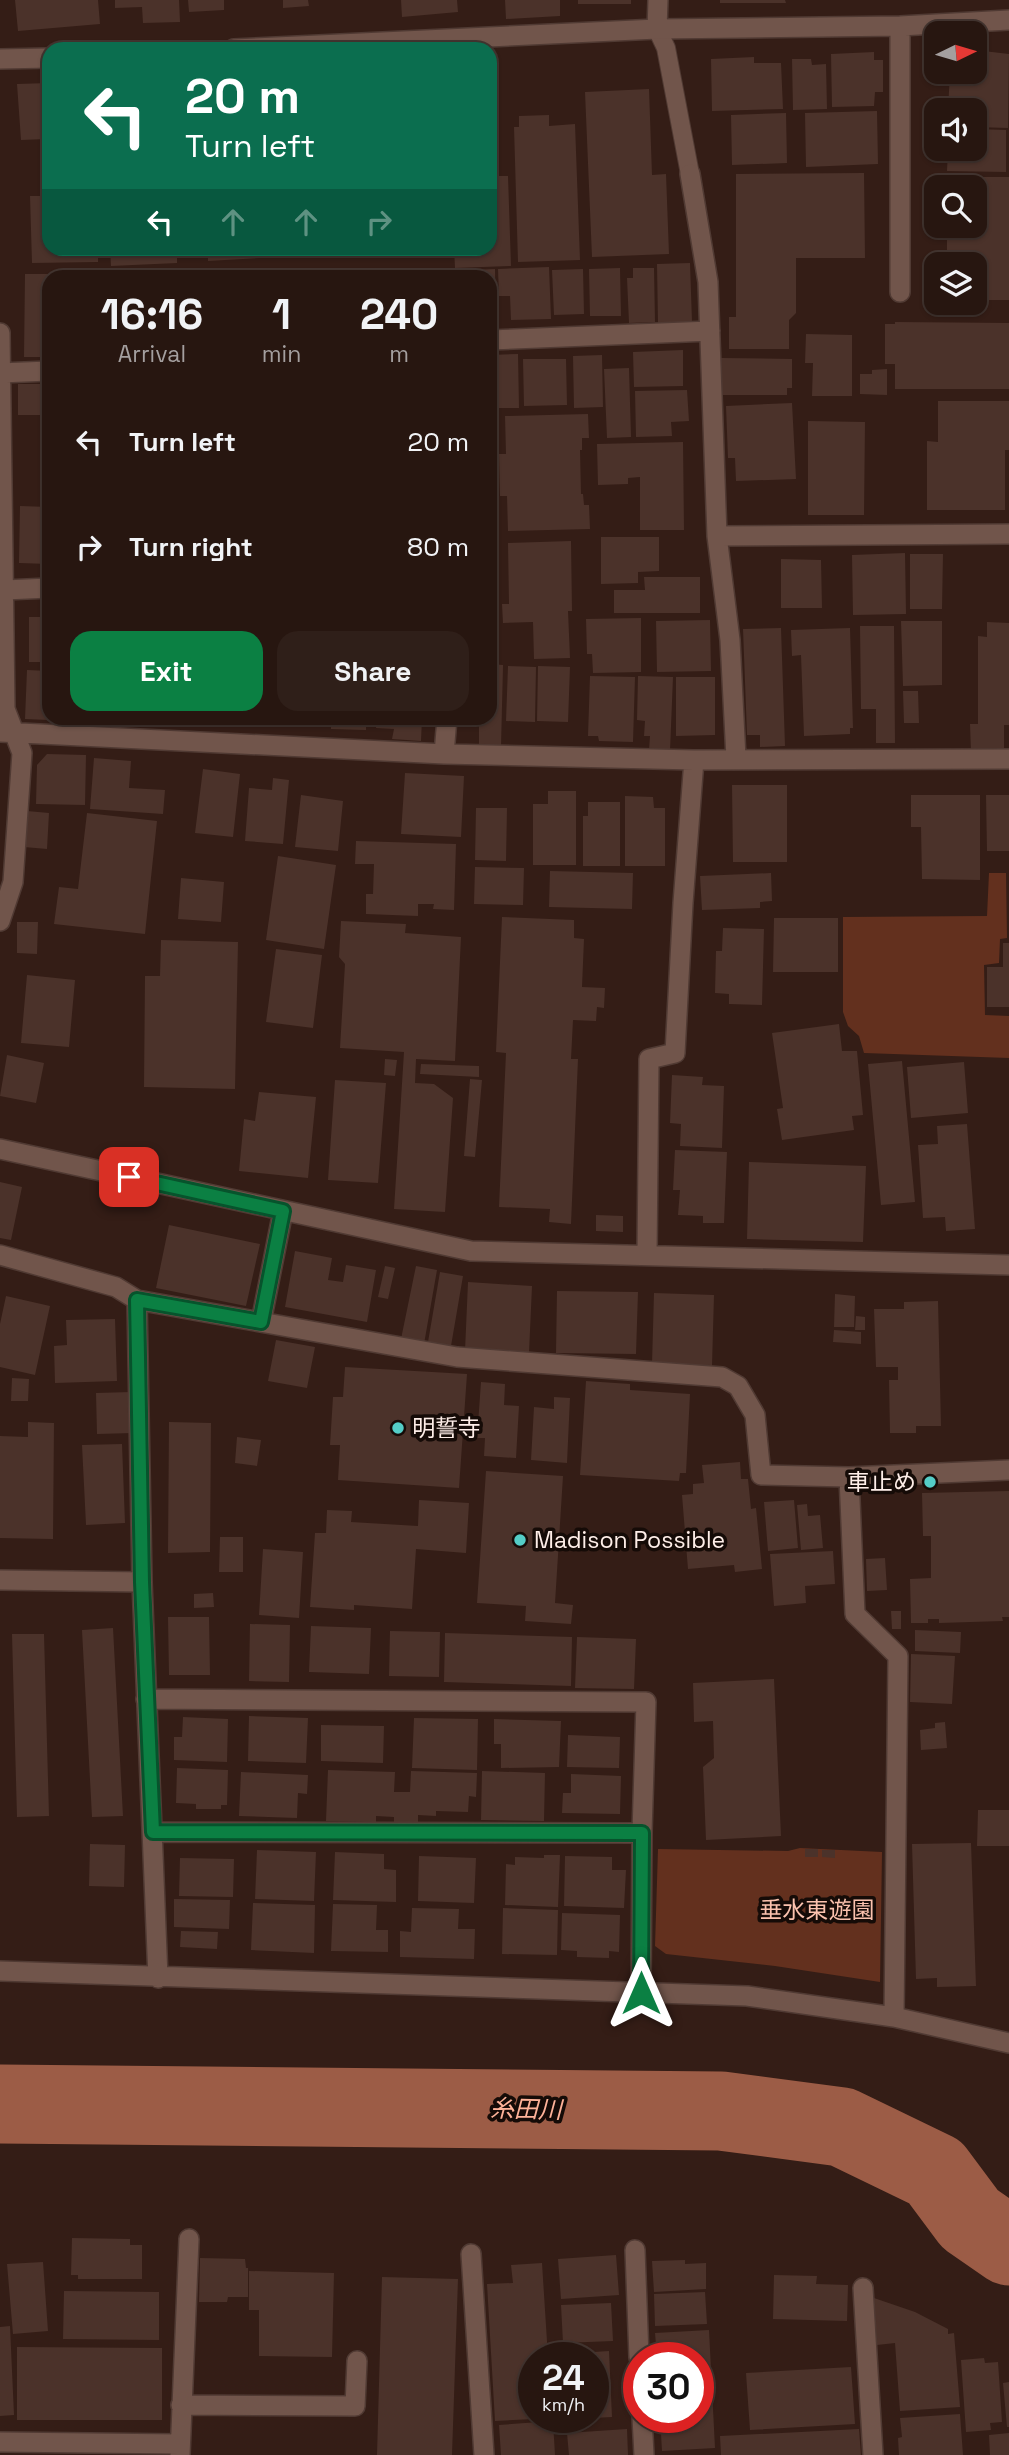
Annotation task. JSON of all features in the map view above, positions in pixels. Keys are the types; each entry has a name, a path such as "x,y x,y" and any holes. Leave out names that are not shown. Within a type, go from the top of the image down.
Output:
{"street":[{"path":"657,29 658,0"},
{"path":"382,42 657,29 900,26 1009,20"},
{"path":"900,26 900,292"},
{"path":"0,59 42,58"},
{"path":"690,174 708,282 717,536 730,640 736,758"},
{"path":"497,340 710,331"},
{"path":"0,333 5,709 7,732 22,753 13,882 0,921"},
{"path":"1,373 42,371"},
{"path":"717,536 1009,534"},
{"path":"5,590 42,588"},
{"path":"444,754 446,725"},
{"path":"7,732 444,754 694,760 1009,759"},
{"path":"647,1255 649,1059 675,1054 694,760"},
{"path":"0,1150 471,1251 1009,1265"},
{"path":"261,1322 283,1211"},
{"path":"0,1255 116,1287 137,1300 457,1357 722,1377 738,1386 755,1415 761,1475 849,1477 1009,1470"},
{"path":"137,1300 142,1582 158,1978"},
{"path":"849,1477 855,1614 898,1656 894,2017"},
{"path":"0,1580 142,1582"},
{"path":"146,1699 646,1702 641,1993"},
{"path":"153,1832 642,1833"},
{"path":"0,1971 747,1996 894,2017 1009,2043"},
{"path":"0,2442 180,2450 189,2239"},
{"path":"635,2250 638,2342"},
{"path":"471,2254 484,2455"},
{"path":"863,2288 873,2455"},
{"path":"181,2405 355,2406 357,2361"},
{"path":"642,2433 643,2455"}],"lane":[{"path":"657,29 666,48 690,174"}],"green space":[{"path":"989,873 1006,873 1007,938 1000,939 999,963 984,965 985,1015 1009,1016 1009,1058 864,1053 859,1036 848,1026 843,1012 843,917 987,916"},
{"name":"垂水東遊園","path":"800,1848 882,1852 880,1982 775,1966 666,1954 655,1946 658,1849 788,1851"}],"building":[{"path":"15,0 98,0 100,24 18,31"},
{"path":"115,0 179,0 180,22 143,23 142,7 115,8"},
{"path":"188,0 224,0 224,10 189,12"},
{"path":"283,0 308,0 309,6 283,8"},
{"path":"401,0 457,0 458,12 402,17"},
{"path":"505,0 560,0 560,16 506,19"},
{"path":"578,0 631,0 631,4 578,4"},
{"path":"720,0 785,0 786,3 720,3"},
{"path":"987,51 1009,54 1008,128 987,127 987,98 949,98 949,84 987,84"},
{"path":"874,52 874,60 883,60 883,92 875,92 874,106 832,107 831,54"},
{"path":"754,57 754,63 781,63 783,109 712,111 711,59"},
{"path":"792,59 811,59 812,65 826,64 827,109 793,110"},
{"path":"42,83 42,139 21,140 17,84"},
{"path":"649,89 652,175 666,174 669,254 592,257 585,92"},
{"path":"877,111 878,164 806,167 805,113"},
{"path":"786,113 787,163 732,165 731,115"},
{"path":"549,115 549,126 575,124 580,260 518,262 514,127 519,127 519,116"},
{"path":"987,129 1006,130 1006,172 947,171 947,161 987,161"},
{"path":"864,173 865,258 796,258 796,313 789,320 789,349 729,349 729,317 736,317 736,174"},
{"path":"497,176 508,176 511,266 455,268 454,256 497,256"},
{"path":"987,177 1009,177 1009,300 987,300 987,252 947,252 947,238 987,238"},
{"path":"30,196 42,196 42,256 98,256 98,262 32,263"},
{"path":"110,256 177,256 177,263 111,266"},
{"path":"208,256 260,258 208,261"},
{"path":"690,263 692,322 658,324 657,264"},
{"path":"549,267 551,319 511,320 510,296 499,296 498,269"},
{"path":"620,268 621,316 590,316 589,269"},
{"path":"633,268 654,268 655,322 629,323 627,278 633,278"},
{"path":"333,269 333,270 256,270"},
{"path":"583,269 584,314 554,315 552,270"},
{"path":"25,274 42,274 42,357 24,357"},
{"path":"1009,323 1009,389 895,389 895,364 885,364 885,324"},
{"path":"806,334 852,335 852,396 812,396 813,363 805,363"},
{"path":"683,350 683,386 634,387 633,352"},
{"path":"518,354 519,408 497,408 497,355"},
{"path":"602,355 603,407 574,408 573,356"},
{"path":"721,358 792,359 792,388 787,388 787,395 721,395"},
{"path":"523,359 566,359 567,405 524,406"},
{"path":"629,368 631,437 607,438 604,369"},
{"path":"887,369 887,395 860,394 860,374 872,374 872,370"},
{"path":"18,384 42,384 42,415 18,415"},
{"path":"687,390 689,421 671,422 672,436 636,437 635,391"},
{"path":"938,401 1009,401 1009,450 1005,450 1005,510 927,510 927,441 938,442"},
{"path":"792,403 796,479 736,481 735,458 728,458 726,406"},
{"path":"588,414 589,438 582,438 580,450 581,494 584,505 589,505 590,529 508,531 507,496 500,496 499,454 506,454 505,416"},
{"path":"808,421 865,422 864,515 808,515"},
{"path":"683,442 684,530 640,530 640,477 628,478 628,484 598,485 597,444"},
{"path":"20,506 42,507 42,564 19,563"},
{"path":"601,537 659,537 659,571 638,572 638,583 601,584"},
{"path":"571,541 572,611 568,611 570,658 534,659 533,622 503,623 502,604 509,604 508,543"},
{"path":"905,553 906,614 853,615 852,555"},
{"path":"910,554 943,554 942,609 910,609"},
{"path":"781,559 821,560 822,608 781,608"},
{"path":"644,577 700,577 700,613 614,613 614,590 645,590"},
{"path":"29,617 42,617 42,662 29,662"},
{"path":"641,618 641,672 593,673 592,654 587,654 586,619"},
{"path":"710,620 711,671 657,672 656,621"},
{"path":"901,621 942,621 942,685 903,686"},
{"path":"987,622 1009,623 1009,725 1004,725 1004,753 971,752 970,724 978,724 978,636 987,637"},
{"path":"860,626 894,626 895,743 876,743 876,709 861,709"},
{"path":"781,628 785,746 760,747 760,735 747,735 743,629"},
{"path":"850,628 853,728 850,728 850,734 804,736 801,655 792,656 791,630"},
{"path":"497,665 503,665 501,747 479,746 479,725 497,725"},
{"path":"508,666 536,667 535,722 506,721"},
{"path":"538,666 570,667 568,722 537,721"},
{"path":"27,670 42,671 42,720 25,719"},
{"path":"590,676 635,677 633,742 599,741 598,736 588,736"},
{"path":"638,676 673,677 670,751 649,750 650,736 644,736 645,721 637,720"},
{"path":"676,677 715,677 715,735 676,736"},
{"path":"903,691 918,691 919,723 904,723"},
{"path":"331,725 366,725 366,730 331,729"},
{"path":"376,725 422,725 421,741 392,739 394,729 376,728"},
{"path":"47,754 86,755 85,805 36,804 37,765"},
{"path":"94,758 131,761 129,788 165,790 163,814 90,809"},
{"path":"203,769 240,774 233,837 195,833"},
{"path":"405,773 464,776 461,837 401,834"},
{"path":"273,778 289,780 283,844 245,841 249,788 272,790"},
{"path":"732,785 787,785 787,862 733,862"},
{"path":"548,791 576,791 576,865 533,865 533,804 548,804"},
{"path":"301,795 343,801 338,851 295,847"},
{"path":"911,795 980,795 980,880 922,879 921,827 911,827"},
{"path":"986,795 1009,795 1009,851 987,851"},
{"path":"625,796 653,797 654,808 665,808 665,866 625,866"},
{"path":"588,802 620,802 620,866 583,866 583,816 588,816"},
{"path":"476,808 507,808 506,861 475,860"},
{"path":"27,811 49,813 47,849 24,847"},
{"path":"87,813 157,821 145,934 54,924 59,887 78,889"},
{"path":"356,841 456,844 454,910 433,909 434,904 418,904 418,916 366,914 366,894 373,894 374,864 355,864"},
{"path":"278,856 336,865 324,949 266,940"},
{"path":"475,867 524,868 523,905 474,904"},
{"path":"550,871 633,873 632,909 549,907"},
{"path":"771,873 772,901 760,902 760,908 702,910 700,876"},
{"path":"181,878 224,882 221,922 178,919"},
{"path":"502,917 574,920 574,938 584,939 582,987 605,988 604,1008 597,1007 596,1021 573,1020 571,1059 578,1059 571,1224 549,1222 550,1209 499,1207 506,1053 496,1052"},
{"path":"774,918 838,918 838,972 773,972"},
{"path":"341,921 406,924 405,933 461,937 455,1061 416,1059 415,1083 434,1084 453,1098 445,1212 394,1209 404,1052 340,1048 345,964 339,957"},
{"path":"17,922 38,922 37,954 17,953"},
{"path":"723,928 764,929 762,1005 729,1004 729,994 715,993 716,951 722,951"},
{"path":"161,940 238,942 235,1089 144,1087 145,976 160,976"},
{"path":"1003,943 1009,943 1009,1007 987,1007 987,967 1003,967"},
{"path":"276,949 322,955 313,1028 266,1022"},
{"path":"27,975 75,980 69,1047 21,1043"},
{"path":"839,1024 842,1051 857,1051 863,1115 852,1116 854,1130 782,1140 777,1109 783,1108 772,1033"},
{"path":"7,1055 44,1063 36,1103 0,1096"},
{"path":"385,1059 397,1060 395,1076 384,1075"},
{"path":"902,1061 915,1202 881,1205 868,1064"},
{"path":"964,1062 968,1113 911,1118 907,1067"},
{"path":"421,1064 479,1066 479,1077 420,1074"},
{"path":"672,1075 703,1077 702,1085 724,1086 722,1148 680,1146 681,1124 670,1123"},
{"path":"470,1079 482,1080 475,1157 464,1156"},
{"path":"335,1080 386,1083 378,1183 328,1180"},
{"path":"259,1092 316,1097 308,1178 239,1171 244,1119 255,1121"},
{"path":"967,1124 975,1229 946,1231 945,1217 923,1218 918,1145 938,1144 937,1126"},
{"path":"675,1150 727,1152 724,1223 703,1223 703,1216 678,1215 680,1190 673,1190"},
{"path":"749,1162 866,1166 863,1242 747,1239"},
{"path":"0,1182 22,1187 11,1240 0,1238"},
{"path":"596,1215 623,1216 623,1232 596,1231"},
{"path":"169,1225 260,1244 246,1306 156,1288"},
{"path":"295,1251 332,1258 328,1280 343,1282 346,1265 376,1270 367,1322 285,1307"},
{"path":"385,1266 395,1268 388,1299 378,1297"},
{"path":"416,1266 437,1270 424,1344 401,1339"},
{"path":"440,1272 463,1276 451,1346 428,1342"},
{"path":"468,1282 532,1286 529,1353 465,1351"},
{"path":"557,1291 638,1292 636,1354 556,1353"},
{"path":"654,1293 714,1295 712,1366 652,1364"},
{"path":"835,1294 855,1296 854,1327 834,1327"},
{"path":"6,1296 50,1306 35,1375 0,1367 0,1324"},
{"path":"938,1301 941,1426 916,1426 916,1433 890,1433 889,1380 898,1380 898,1367 876,1367 874,1309 904,1309 904,1302"},
{"path":"856,1316 865,1317 865,1330 855,1330"},
{"path":"115,1319 117,1381 55,1383 54,1346 67,1345 66,1320"},
{"path":"834,1330 861,1332 861,1344 833,1342"},
{"path":"276,1340 315,1347 307,1388 268,1381"},
{"path":"345,1367 467,1374 459,1488 338,1480 340,1445 330,1445 333,1397 343,1397"},
{"path":"12,1378 29,1379 28,1401 11,1401"},
{"path":"586,1381 630,1384 630,1390 690,1394 686,1473 680,1473 679,1481 580,1475"},
{"path":"481,1382 505,1384 504,1405 519,1406 516,1458 484,1456 485,1438 477,1438"},
{"path":"131,1392 133,1433 97,1434 96,1393"},
{"path":"554,1397 570,1398 567,1463 531,1460 534,1407 554,1409"},
{"path":"28,1422 54,1423 53,1539 0,1538 0,1436 28,1437"},
{"path":"169,1422 211,1423 210,1552 168,1553"},
{"path":"237,1437 261,1440 257,1466 235,1463"},
{"path":"122,1444 125,1523 86,1525 82,1445"},
{"path":"740,1462 741,1479 748,1479 751,1509 756,1508 762,1569 735,1572 734,1565 688,1569 682,1495 693,1494 693,1484 704,1483 702,1465"},
{"name":"Madison Possible","path":"486,1471 563,1476 555,1603 573,1605 571,1624 525,1621 526,1606 477,1603"},
{"path":"1009,1491 1009,1617 1002,1617 1003,1621 939,1623 939,1619 928,1619 928,1623 911,1623 910,1579 931,1578 931,1536 923,1536 922,1493"},
{"path":"419,1500 469,1503 466,1553 416,1549 412,1609 354,1605 354,1610 310,1607 315,1533 326,1533 327,1510 352,1511 351,1522 418,1526"},
{"path":"794,1500 798,1548 768,1551 764,1502"},
{"path":"807,1504 808,1516 820,1515 823,1548 801,1550 797,1505"},
{"path":"220,1537 243,1537 243,1572 219,1572"},
{"path":"263,1549 303,1552 299,1618 259,1615"},
{"path":"833,1551 835,1584 805,1586 806,1603 774,1606 770,1554"},
{"path":"885,1558 887,1590 867,1591 866,1559"},
{"path":"213,1593 214,1607 194,1608 194,1594"},
{"path":"891,1611 901,1611 901,1629 892,1629"},
{"path":"168,1617 209,1617 210,1675 169,1675"},
{"path":"250,1624 290,1625 289,1682 249,1681"},
{"path":"311,1626 371,1628 369,1674 309,1672"},
{"path":"113,1628 123,1816 92,1817 82,1630"},
{"path":"915,1630 961,1632 960,1653 915,1651"},
{"path":"390,1631 440,1632 439,1677 389,1676"},
{"path":"445,1633 572,1637 571,1686 444,1682"},
{"path":"12,1634 44,1634 49,1816 17,1817"},
{"path":"577,1637 636,1639 634,1689 575,1688"},
{"path":"911,1654 955,1656 952,1704 910,1702"},
{"path":"774,1679 781,1836 706,1840 703,1767 714,1758 713,1721 694,1722 693,1683"},
{"path":"249,1716 308,1718 306,1763 248,1761"},
{"path":"183,1717 228,1719 227,1762 174,1760 174,1737 182,1737"},
{"path":"414,1718 478,1719 477,1770 412,1768"},
{"path":"494,1719 561,1721 559,1767 501,1768 501,1744 494,1744"},
{"path":"945,1722 947,1748 921,1750 920,1730 935,1728 935,1723"},
{"path":"321,1725 384,1726 383,1763 321,1761"},
{"path":"568,1735 620,1737 619,1768 567,1767"},
{"path":"177,1768 228,1770 227,1805 221,1805 221,1809 196,1809 196,1804 176,1803"},
{"path":"328,1770 395,1772 394,1792 410,1792 411,1771 477,1773 476,1797 469,1796 468,1812 436,1811 436,1816 418,1815 418,1823 394,1822 394,1817 376,1816 376,1822 326,1821"},
{"path":"482,1771 545,1773 544,1821 481,1820"},
{"path":"241,1772 308,1775 307,1794 298,1793 297,1818 239,1816"},
{"path":"571,1774 621,1776 620,1814 562,1813 563,1793 571,1793"},
{"path":"978,1810 1009,1810 1009,1846 977,1846"},
{"path":"971,1843 976,1986 937,1987 937,1978 916,1979 912,1844"},
{"path":"90,1844 125,1845 124,1887 89,1886"},
{"path":"805,1849 818,1849 818,1857 805,1857"},
{"path":"257,1850 316,1852 314,1901 255,1899"},
{"path":"822,1850 835,1850 835,1858 822,1857"},
{"path":"335,1852 384,1854 384,1869 396,1870 396,1902 333,1900"},
{"path":"544,1855 560,1855 558,1907 505,1905 506,1864 515,1865 515,1857 544,1858"},
{"path":"419,1856 476,1858 474,1903 418,1901"},
{"path":"565,1856 612,1857 612,1870 626,1870 624,1908 564,1906"},
{"path":"180,1858 234,1859 233,1897 179,1896"},
{"path":"174,1899 230,1900 229,1929 174,1927"},
{"path":"253,1903 315,1905 314,1953 251,1950"},
{"path":"333,1904 377,1905 376,1930 388,1930 388,1952 331,1951"},
{"path":"412,1908 459,1909 458,1929 475,1929 474,1959 400,1957 400,1931 411,1932"},
{"path":"503,1908 558,1910 557,1955 502,1954"},
{"path":"562,1913 620,1915 619,1952 609,1951 609,1958 577,1957 577,1951 561,1950"},
{"path":"181,1931 218,1932 217,1949 180,1947"},
{"path":"72,2238 130,2239 130,2245 142,2245 142,2279 78,2279 78,2275 71,2275"},
{"path":"616,2255 619,2295 561,2299 558,2259"},
{"path":"200,2258 245,2259 248,2268 248,2297 228,2297 227,2302 199,2302"},
{"path":"685,2260 685,2264 706,2263 706,2289 654,2292 652,2261"},
{"path":"43,2262 48,2331 13,2334 7,2264"},
{"path":"542,2263 547,2342 518,2342 518,2420 495,2421 487,2284 513,2283 511,2265"},
{"path":"249,2271 334,2273 332,2357 259,2356 259,2310 249,2310"},
{"path":"774,2275 817,2276 816,2284 848,2285 847,2321 773,2319"},
{"path":"382,2277 458,2279 452,2455 377,2455"},
{"path":"64,2291 159,2292 159,2340 63,2339"},
{"path":"705,2292 707,2324 655,2326 654,2294"},
{"path":"874,2298 915,2312 948,2329 948,2334 954,2333 960,2407 900,2411 895,2343 877,2345"},
{"path":"611,2303 613,2341 563,2342 561,2305"},
{"path":"10,2326 14,2415 0,2416 0,2327"},
{"path":"709,2330 710,2342 656,2342 655,2333"},
{"path":"17,2347 162,2348 162,2420 17,2420"},
{"path":"609,2351 612,2417 609,2417"},
{"path":"984,2358 985,2363 998,2362 1002,2422 990,2423 991,2430 966,2432 961,2360"},
{"path":"851,2367 855,2424 750,2430 746,2373"},
{"path":"1009,2382 1009,2427 1007,2427 1003,2383"},
{"path":"960,2414 963,2455 899,2455 898,2438 902,2437 900,2418"},
{"path":"518,2424 518,2433 554,2433 555,2455 501,2455 499,2425"},
{"path":"714,2428 715,2448 662,2451 661,2433 714,2433"},
{"path":"623,2429 623,2433 627,2433 628,2455 569,2455 567,2433 609,2433 609,2430"},
{"path":"859,2429 861,2455 721,2455 720,2436"},
{"path":"1009,2433 1009,2455 990,2455 989,2435"}],"waterway":[{"name":"糸田川","path":"0,2104 721,2111 842,2127 935,2172 970,2219 1009,2246"}],"place":[{"name":"明誓寺","path":"398,1428"},
{"name":"車止め","path":"930,1482"},
{"name":"Madison Possible","path":"520,1540"}],"route":[{"path":"129,1177 283,1211 261,1322 137,1300 142,1582 153,1832 642,1833 641,1993"}]}
